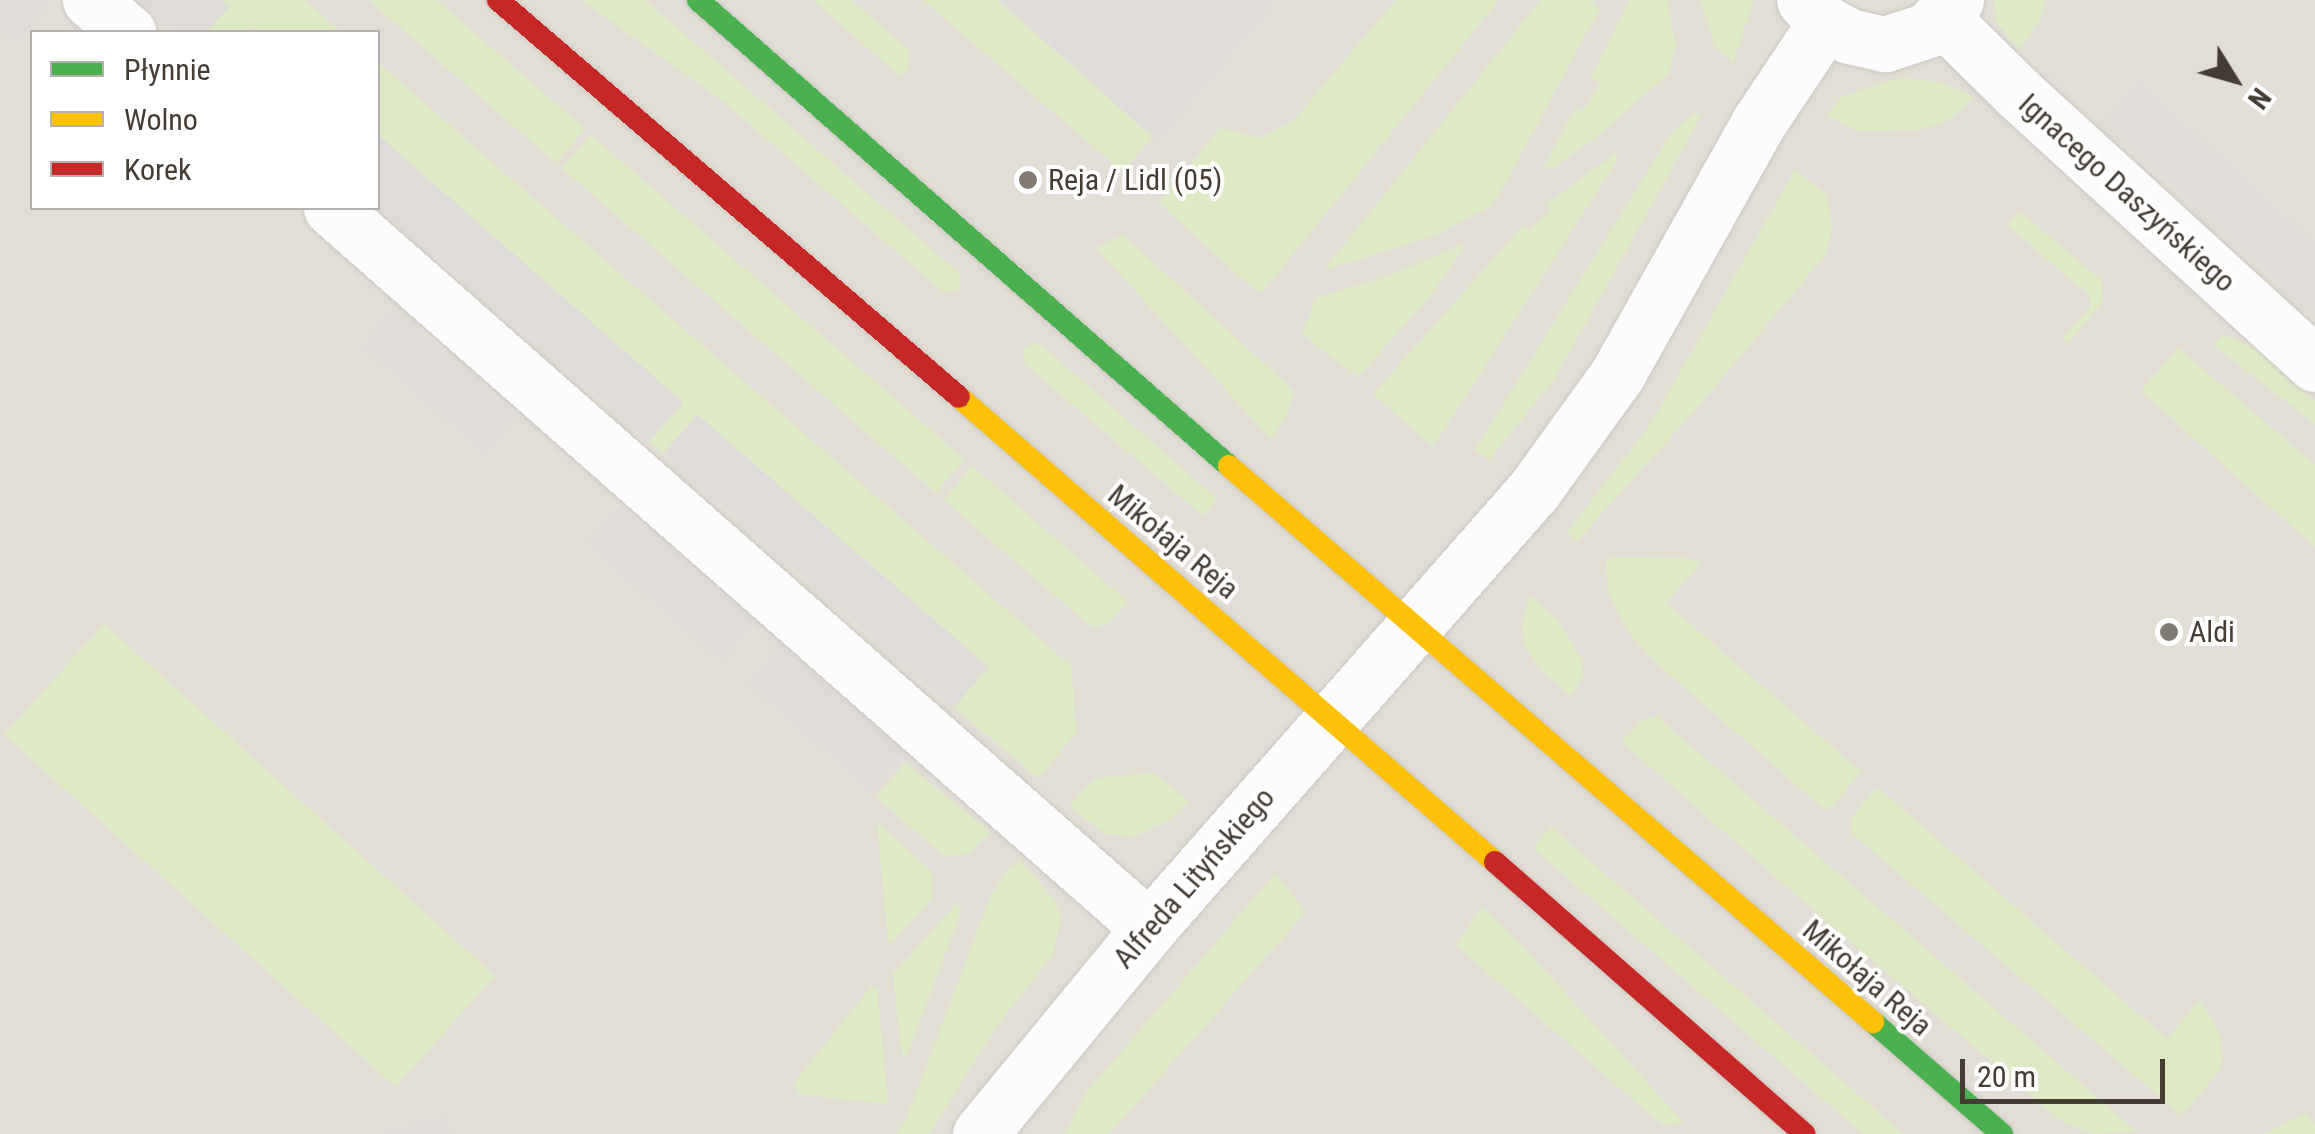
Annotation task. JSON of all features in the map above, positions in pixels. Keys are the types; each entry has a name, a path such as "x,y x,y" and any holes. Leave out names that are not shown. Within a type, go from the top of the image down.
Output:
{"street":[{"path":"90,0 126,30"},
{"name":"Mikołaja Reja","path":"498,0 1333,720 1805,1134"},
{"name":"Mikołaja Reja","path":"698,0 1414,627 2002,1134"},
{"path":"1815,12 1849,36 1884,44 1916,37 1949,9"},
{"name":"Ignacego Daszyńskiego","path":"1949,9 2018,94 2315,364"},
{"name":"Alfreda Lityńskiego","path":"980,1134 1149,928 1534,490 1616,375 1759,122 1815,12"},
{"path":"333,210 1149,928"}],"shaded area":[{"path":"0,0 2315,0 2315,1134 0,1134"},
{"path":"0,0 40,0 47,6 15,43 0,30"},
{"path":"140,0 222,0 230,7 209,30 176,30"},
{"path":"1000,0 1276,0 1158,141"},
{"path":"2140,83 2315,244 2315,313 2106,120"},
{"path":"380,137 684,403 649,441 380,208"},
{"path":"394,309 517,416 485,453 362,346"},
{"path":"698,415 989,668 954,707 664,454"},
{"path":"620,506 754,623 722,661 587,544"},
{"path":"780,645 905,754 872,792 747,683"},
{"path":"446,1117 451,1134 384,1134 384,1132"}],"green space":[{"path":"222,0 304,0 340,30 256,30 251,26 247,30 209,30 229,7"},
{"path":"369,0 436,0 585,129 556,163"},
{"path":"581,0 645,0 961,275 959,290 943,292 724,102"},
{"path":"813,0 851,0 909,50 908,69 901,77"},
{"path":"923,0 997,0 1152,137 1123,172"},
{"path":"1396,0 1499,0 1263,291 1256,291 1159,203 1220,128 1260,138 1294,120"},
{"path":"1541,0 1595,0 1593,5 1600,8 1489,207 1436,235 1324,270"},
{"path":"1629,0 1667,0 1676,48 1669,73 1600,134 1554,168 1543,168 1576,107 1583,111 1600,84 1591,78"},
{"path":"1700,0 1754,0 1733,62 1716,48"},
{"path":"1993,0 2046,0 2040,21 2019,50 1997,23"},
{"path":"380,65 1072,667 1076,733 1038,778 953,706 988,666 697,415 663,453 649,441 683,402 380,137"},
{"path":"1900,78 1940,82 1973,97 1952,119 1920,130 1856,131 1826,115 1843,96"},
{"path":"1695,113 1701,116 1552,382 1489,460 1475,450 1672,132"},
{"path":"591,135 965,460 936,493 562,168"},
{"path":"1616,153 1618,159 1433,447 1373,394 1523,226 1529,231 1551,211 1547,204"},
{"path":"1795,170 1826,195 1832,227 1827,253 1696,409 1577,541 1567,532 1650,425"},
{"path":"2020,212 2101,280 2103,301 2068,343 2062,339 2090,308 2090,296 2007,225"},
{"path":"1123,235 1294,391 1289,411 1271,439 1096,248"},
{"path":"1467,243 1430,296 1358,377 1302,334 1316,298 1386,277"},
{"path":"2223,335 2252,347 2315,401 2315,424 2213,345"},
{"path":"1033,343 1042,346 1217,499 1203,516 1025,364 1023,349"},
{"path":"2178,348 2315,465 2315,547 2141,391"},
{"path":"972,466 1128,602 1110,622 1094,629 944,500"},
{"path":"1616,557 1688,558 1701,564 1666,603 1861,772 1830,809 1824,809 1653,660 1629,633 1608,592 1606,561"},
{"path":"1529,595 1558,620 1582,661 1583,677 1571,696 1541,670 1525,647 1522,628"},
{"path":"104,624 495,976 395,1087 4,735"},
{"path":"1656,716 2137,1132 2092,1134 2060,1120 1811,908 1622,742 1642,720"},
{"path":"905,763 990,832 970,853 945,857 876,797"},
{"path":"1153,773 1189,801 1166,822 1134,837 1104,833 1069,806 1095,778"},
{"path":"1877,787 2167,1039 2200,1000 2219,1032 2222,1060 2217,1074 2181,1115 1855,836 1850,828 1853,816"},
{"path":"877,822 931,871 932,899 892,942 888,942"},
{"path":"1551,827 1903,1134 1863,1134 1533,848"},
{"path":"1020,861 1055,901 1061,918 1053,954 999,1023 929,1134 896,1134 907,1118 991,895 1007,870"},
{"path":"1275,874 1306,912 1109,1134 1065,1134 1086,1093"},
{"path":"957,903 962,909 908,1053 902,1057 893,974"},
{"path":"1482,907 1684,1123 1662,1125 1456,945"},
{"path":"870,988 877,988 888,1104 797,1094 795,1082"},
{"path":"2306,1114 2315,1125 2315,1134 2262,1134"}],"traffic: fast":[{"path":"698,0 1229,466"},
{"path":"1873,1022 2002,1134"}],"traffic: slow":[{"path":"959,397 1495,862"},
{"path":"1229,466 1873,1022"}],"traffic: jam":[{"path":"498,0 959,397"},
{"path":"1495,862 1805,1134"}],"place":[{"name":"Reja / Lidl (05)","path":"1028,180"},
{"name":"Aldi","path":"2169,632"}]}
